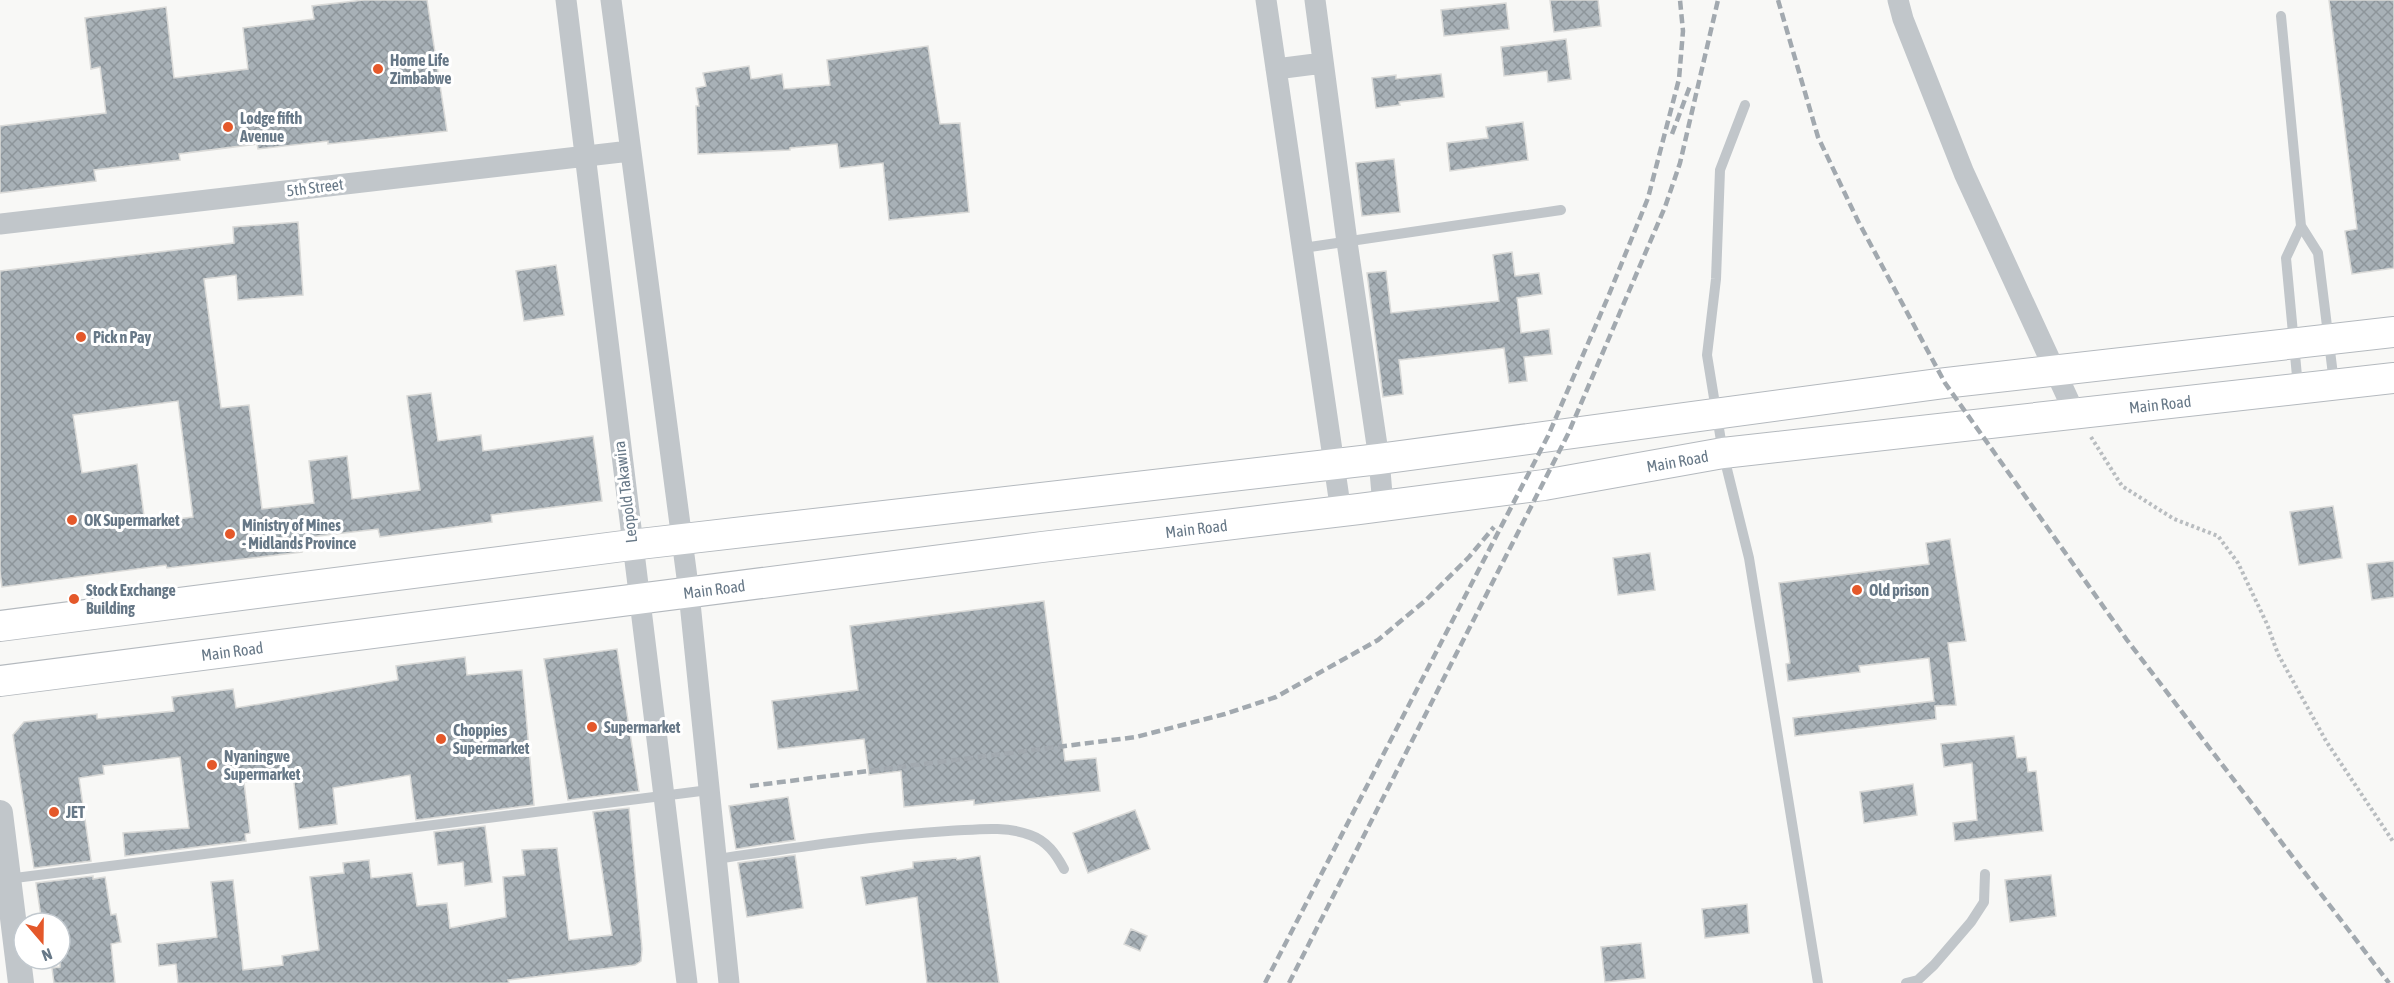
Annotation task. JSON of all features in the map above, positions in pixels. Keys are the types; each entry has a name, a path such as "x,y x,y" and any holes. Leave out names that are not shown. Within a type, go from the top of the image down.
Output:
{"main road":[{"path":"0,626 632,545 1379,459 1715,412 2054,370 2394,332"},
{"name":"Main Road","path":"0,681 1042,547 1341,512 1544,484 1723,453 2394,378"},
{"path":"1041,499 1042,547"}],"street":[{"name":"Leopold Takawira","path":"566,0 687,983"},
{"path":"611,0 689,593 729,983"},
{"path":"1266,0 1341,512"},
{"path":"1315,0 1379,459 1383,506"},
{"path":"1898,0 1903,19 1964,173 2075,414"},
{"path":"1276,69 1323,63"},
{"name":"5th Street","path":"0,224 630,151"},
{"path":"0,813 4,880 21,983"}],"lane":[{"path":"2281,15 2301,226 2318,253 2335,385"},
{"path":"1745,105 1720,170 1716,279 1707,355 1723,453 1749,558 1818,983"},
{"path":"1303,248 1561,210"},
{"path":"2298,388 2286,258 2301,226"},
{"path":"4,880 709,790"},
{"path":"716,859 899,834 1000,830 1031,835 1055,853 1064,869"},
{"path":"1906,983 1918,980 1934,965 1971,922 1984,902 1985,874"}],"path":[{"path":"2075,414 2122,486 2174,519 2218,536 2238,563 2267,624 2278,654 2326,741 2394,843"}],"building":[{"path":"364,0 427,0 447,131 258,149 257,144 179,154 180,160 94,170 96,181 0,193 0,126 106,113 100,67 91,69 85,18 166,7 174,78 248,69 243,28 314,19 312,6"},
{"path":"1550,0 1598,0 1601,26 1554,32"},
{"path":"2329,0 2394,0 2394,268 2352,274 2345,231 2357,229"},
{"path":"1506,3 1509,29 1444,36 1441,10"},
{"path":"1566,39 1571,79 1548,82 1547,71 1504,76 1501,47"},
{"path":"928,46 940,124 960,123 969,212 889,220 883,163 840,168 837,144 790,148 790,150 698,154 696,106 699,106 696,88 706,86 703,73 749,66 751,79 782,74 784,89 830,85 827,60"},
{"path":"1441,74 1444,97 1399,102 1400,105 1376,108 1372,78 1396,75 1396,79"},
{"path":"1523,122 1528,160 1450,171 1447,143 1488,138 1486,127"},
{"path":"1394,159 1400,212 1362,216 1356,163"},
{"path":"298,222 303,295 238,300 236,275 204,279 221,408 249,405 262,509 314,503 309,461 347,456 352,499 420,490 407,396 431,393 438,441 481,435 483,451 593,436 602,501 491,515 492,522 380,537 378,529 301,538 302,552 167,568 166,565 2,587 0,571 0,271 234,243 233,227","holes":["178,401 193,517 145,523 137,464 82,473 73,415"]},
{"path":"1512,252 1515,276 1539,273 1542,294 1517,298 1521,333 1549,329 1552,354 1524,357 1527,381 1509,383 1504,348 1399,360 1403,394 1383,397 1367,273 1386,271 1391,313 1499,301 1493,255"},
{"path":"556,265 564,315 524,321 516,271"},
{"path":"2333,506 2342,558 2299,565 2290,512"},
{"path":"1950,539 1966,641 1948,643 1956,705 1935,706 1936,719 1795,736 1793,718 1934,701 1929,658 1859,666 1860,672 1788,681 1786,664 1790,663 1779,583 1929,564 1926,543"},
{"path":"1650,553 1655,590 1618,595 1613,558"},
{"path":"2394,561 2394,597 2372,600 2367,564"},
{"path":"1044,601 1065,761 1096,758 1100,791 974,805 974,800 904,807 901,771 869,775 864,739 778,749 772,701 858,690 850,626"},
{"name":"Supermarket","path":"617,649 639,791 568,800 544,659"},
{"path":"465,657 467,675 522,670 534,805 416,820 410,775 333,788 337,824 299,829 293,774 244,782 250,833 245,834 246,841 125,856 123,833 189,828 180,757 103,766 104,774 79,778 91,861 34,868 13,735 24,722 97,714 97,719 174,711 172,697 233,689 236,708 398,680 396,666"},
{"path":"2014,736 2017,758 2026,757 2028,772 2036,771 2043,831 1955,841 1953,823 1977,820 1972,763 1944,767 1941,744"},
{"path":"1913,784 1917,815 1864,823 1860,792"},
{"path":"788,797 795,840 736,849 729,806"},
{"path":"629,808 642,949 641,961 635,965 508,980 509,983 178,983 176,964 159,966 157,944 217,937 211,882 233,880 243,970 283,965 282,956 319,950 310,877 344,873 343,863 369,860 371,878 412,873 417,906 447,903 450,928 506,917 503,877 525,875 522,850 557,848 569,940 612,935 593,812"},
{"path":"1135,810 1150,849 1088,873 1073,833"},
{"path":"485,826 492,882 465,886 463,862 438,865 434,832"},
{"path":"795,855 803,908 747,917 738,863"},
{"path":"980,856 999,983 927,983 917,897 866,905 861,877 913,868 913,862 956,858 957,860"},
{"path":"2051,875 2056,916 2010,922 2005,880"},
{"path":"93,876 93,879 105,877 111,915 116,914 121,942 111,944 115,983 54,983 52,971 72,971 72,911 40,911 36,883"},
{"path":"1747,904 1749,933 1705,938 1702,909"},
{"path":"1131,929 1147,936 1140,951 1124,944"},
{"path":"1641,943 1645,978 1605,982 1601,947"}],"railway":[{"path":"1265,983 1548,436 1608,297 1648,198 1679,79 1683,31 1680,0"},
{"path":"1289,983 1568,434 1665,207 1680,163 1718,0"},
{"path":"1778,0 1818,137 1858,221 1945,383 2127,640 2389,983"},
{"path":"1672,134 1690,86"},
{"path":"750,786 1136,737 1225,714 1276,697 1378,640 1426,600 1469,557 1494,527"}],"place":[{"name":"Home Life Zimbabwe","path":"378,69"},
{"name":"Lodge fifth Avenue","path":"228,127"},
{"name":"Pick n Pay","path":"81,337"},
{"name":"OK Supermarket","path":"72,520"},
{"name":"Ministry of Mines - Midlands Province","path":"230,534"},
{"name":"Old prison","path":"1857,590"},
{"name":"Stock Exchange Building","path":"74,599"},
{"name":"Supermarket","path":"592,727"},
{"name":"Choppies Supermarket","path":"441,739"},
{"name":"Nyaningwe Supermarket","path":"212,765"},
{"name":"JET","path":"54,812"}]}
